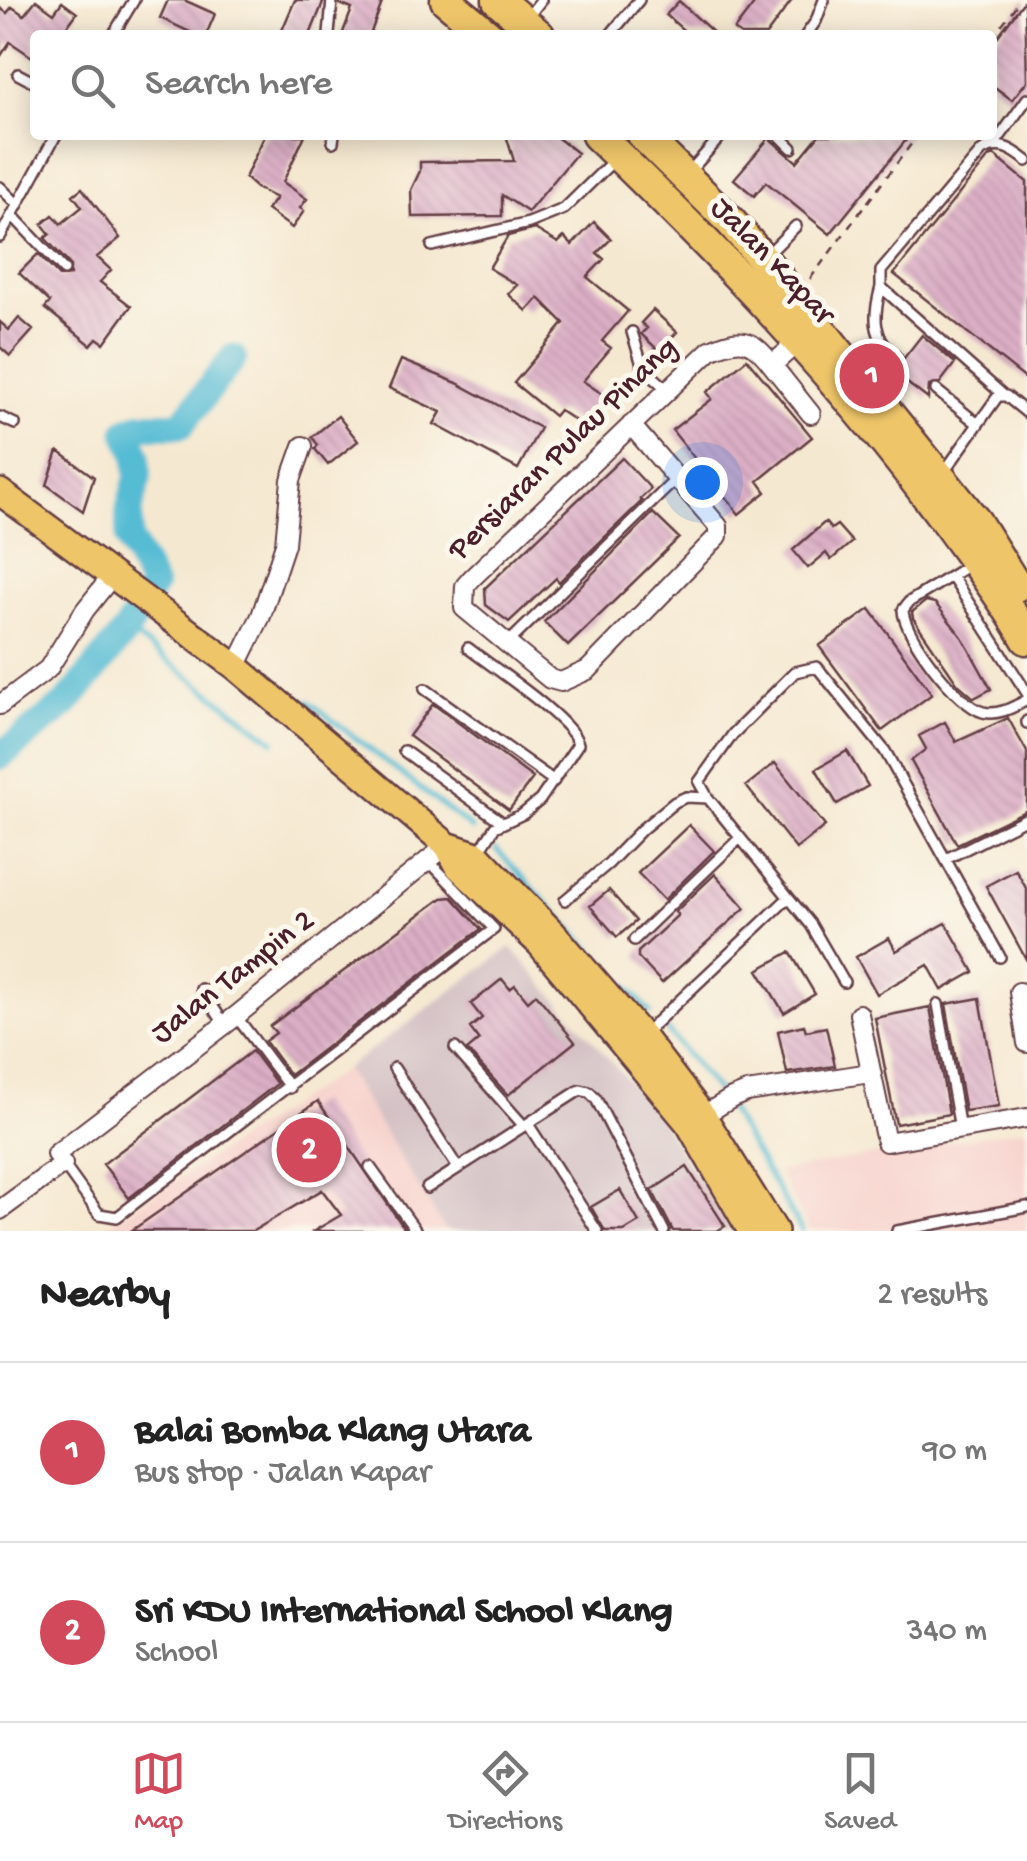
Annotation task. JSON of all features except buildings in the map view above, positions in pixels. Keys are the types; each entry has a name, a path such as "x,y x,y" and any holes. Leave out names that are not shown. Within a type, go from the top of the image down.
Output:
{"highway":[{"path":"446,0 482,30"},
{"path":"498,0 529,23"},
{"name":"Jalan Kapar","path":"648,140 763,259 881,402 976,522 1027,603"},
{"name":"Jalan Kapar","path":"608,145 799,341 880,435 964,569 1027,639"}],"main road":[{"path":"0,492 236,667 539,943 696,1120 739,1219 751,1231"},
{"path":"438,853 477,855 553,933 642,1036 775,1231"}],"street":[{"name":"Persiaran Pulau Pinang","path":"507,644 464,608 465,586 472,578 710,350 736,340 752,344 772,365"},
{"path":"799,341 772,365 811,414"},
{"path":"507,644 550,679 561,682 588,670 718,536 718,526 632,425"},
{"path":"236,667 261,616 286,544 291,480 302,446"},
{"path":"0,705 48,669 85,610 119,581"},
{"name":"Jalan Tampin 2","path":"0,1210 438,853"},
{"path":"1019,992 1027,1044"},
{"path":"859,1014 886,1142 1027,1118"},
{"path":"696,1120 747,1092 870,1073"}],"lane":[{"path":"116,30 134,0"},
{"path":"329,30 332,0"},
{"path":"614,30 639,0"},
{"path":"810,30 824,0"},
{"path":"18,74 30,80"},
{"path":"896,358 876,332 880,271 982,151 994,145 1027,99"},
{"path":"0,238 53,140"},
{"path":"685,177 718,140"},
{"path":"784,140 792,148"},
{"path":"432,246 528,223 564,210 608,145"},
{"path":"994,145 1016,152 1027,161"},
{"path":"0,187 17,204"},
{"path":"12,214 64,270"},
{"path":"763,259 796,226"},
{"path":"880,287 1027,413"},
{"path":"632,332 643,368 668,390"},
{"path":"936,390 978,424"},
{"path":"940,478 1002,394"},
{"path":"0,418 15,424"},
{"path":"507,644 676,479"},
{"path":"964,569 1027,696 995,713 966,704 907,631 904,610 909,602 964,569"},
{"path":"468,648 555,714 577,737 574,752 540,800 524,814 495,828 477,855"},
{"path":"844,982 811,926 699,782 733,734 795,672 817,667 885,751 1000,957"},
{"path":"426,689 554,781"},
{"path":"404,751 504,823"},
{"path":"565,900 675,802 686,797 708,798"},
{"path":"946,860 1027,818"},
{"path":"634,940 740,838"},
{"path":"59,1159 99,1214 117,1217 494,929 438,853"},
{"path":"642,1036 787,899"},
{"path":"201,988 290,1088"},
{"path":"938,1004 960,1129"},
{"path":"456,1048 526,1125 598,1231"},
{"path":"394,1068 458,1168"},
{"path":"427,1188 580,1090 596,1098 664,1231"},
{"path":"370,1167 416,1231"},
{"path":"897,1231 1027,1207"}],"path":[{"path":"997,31 1020,0"},
{"path":"794,300 914,140"}],"shaded area":[{"path":"511,947 656,1113 731,1231 446,1231 345,1069"},
{"path":"345,1069 446,1231 100,1231"},
{"path":"1027,1128 1027,1231 810,1231 778,1172"}],"waterway":[{"path":"0,756 66,704 127,630 153,586 129,539 129,511 138,478 137,455 127,431 141,425 181,425 233,358"},
{"path":"127,630 274,741"},
{"path":"308,701 472,829"},
{"path":"496,849 650,1012"},
{"path":"667,1030 722,1097"},
{"path":"727,1106 802,1231"}],"place":[{"name":"Balai Bomba Klang Utara","path":"872,376"},
{"name":"Sri KDU International School Klang","path":"309,1150"}]}
